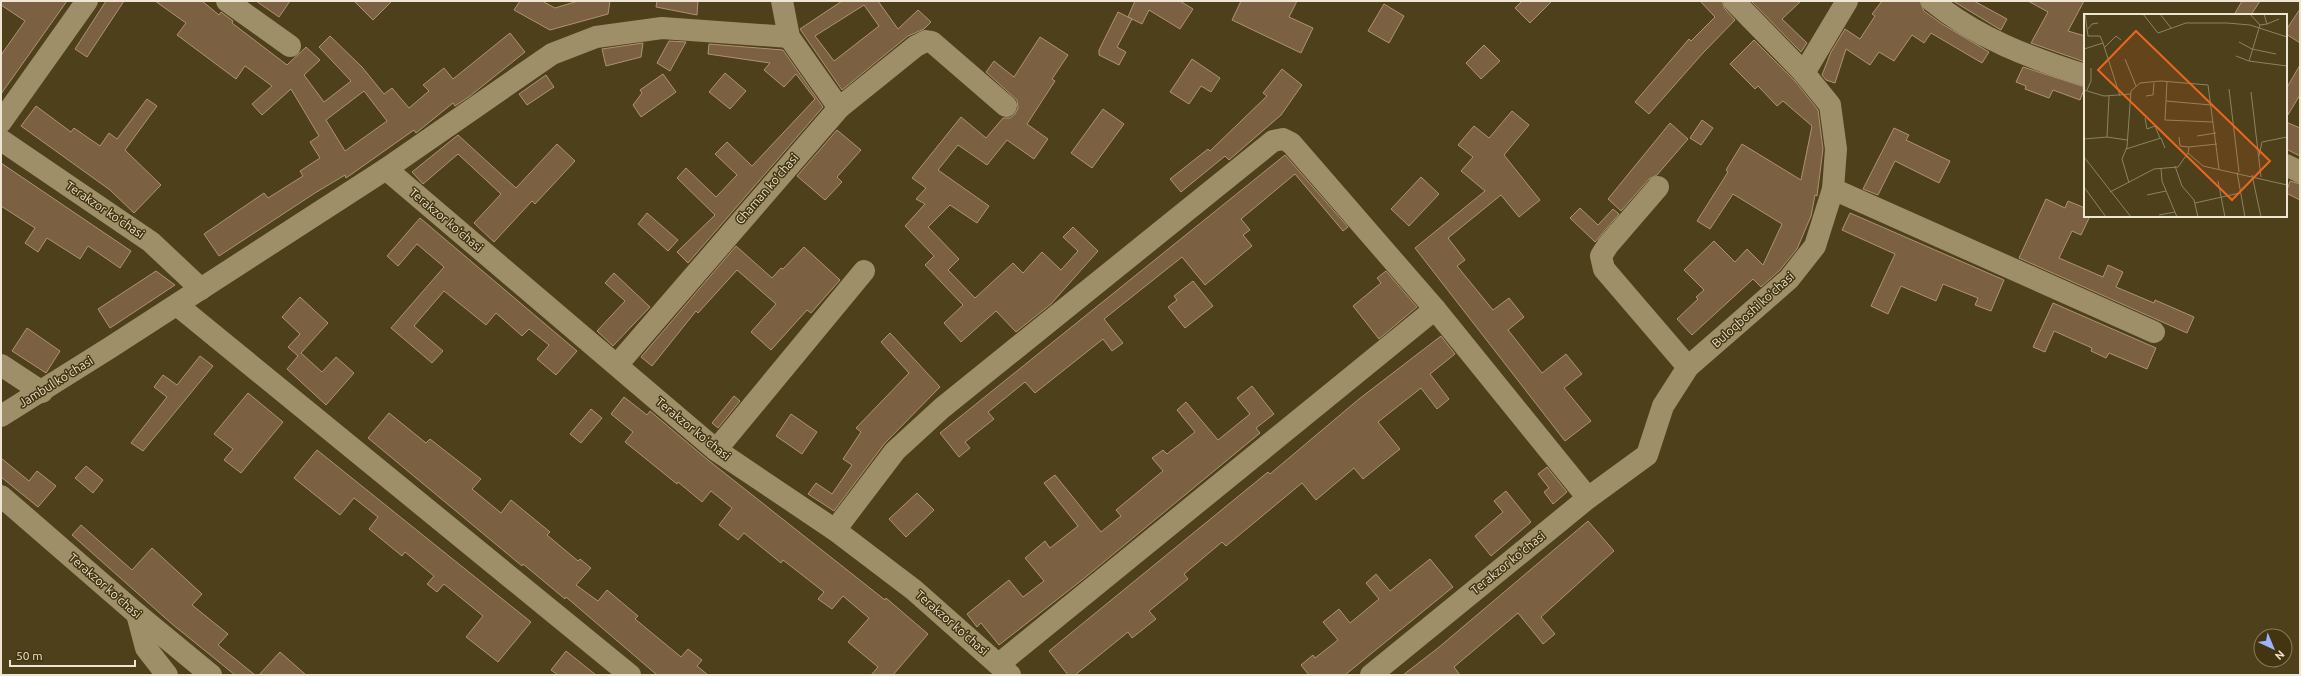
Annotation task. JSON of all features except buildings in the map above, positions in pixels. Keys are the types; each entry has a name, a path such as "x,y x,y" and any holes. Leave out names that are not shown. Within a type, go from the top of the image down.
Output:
{"street":[{"path":"1,122 87,1"},
{"path":"227,1 290,46"},
{"path":"782,1 789,37 839,108"},
{"name":"Buloqboshi koʻchasi","path":"1647,455 1663,406 1688,367 1790,279 1815,246 1833,189 1836,149 1830,105 1804,73 1734,1"},
{"path":"1804,73 1847,1"},
{"path":"1932,1 1988,39 2040,61 2084,75"},
{"name":"Jambul koʻchasi","path":"1,416 42,392 386,170 552,54 596,37 662,28 789,37"},
{"name":"Chaman koʻchasi","path":"616,365 839,108 916,46 926,41 932,42 1006,106"},
{"path":"836,530 895,451 942,408 1273,141 1283,139 1291,143 1435,310 1588,498"},
{"name":"Terakzor koʻchasi","path":"1,140 151,242 201,289"},
{"path":"2287,166 2300,172"},
{"name":"Terakzor koʻchasi","path":"386,170 716,450 836,530 914,590 1005,670"},
{"path":"1658,187 1608,245 1601,256 1604,269 1688,367"},
{"path":"1833,189 2154,332"},
{"path":"716,450 864,271"},
{"path":"177,305 630,675"},
{"path":"1005,670 1435,310"},
{"path":"1,365 42,392"},
{"name":"Terakzor koʻchasi","path":"1371,675 1588,498 1647,455"},
{"name":"Terakzor koʻchasi","path":"1,496 137,614 211,675"},
{"path":"137,614 146,648 167,675"}]}
